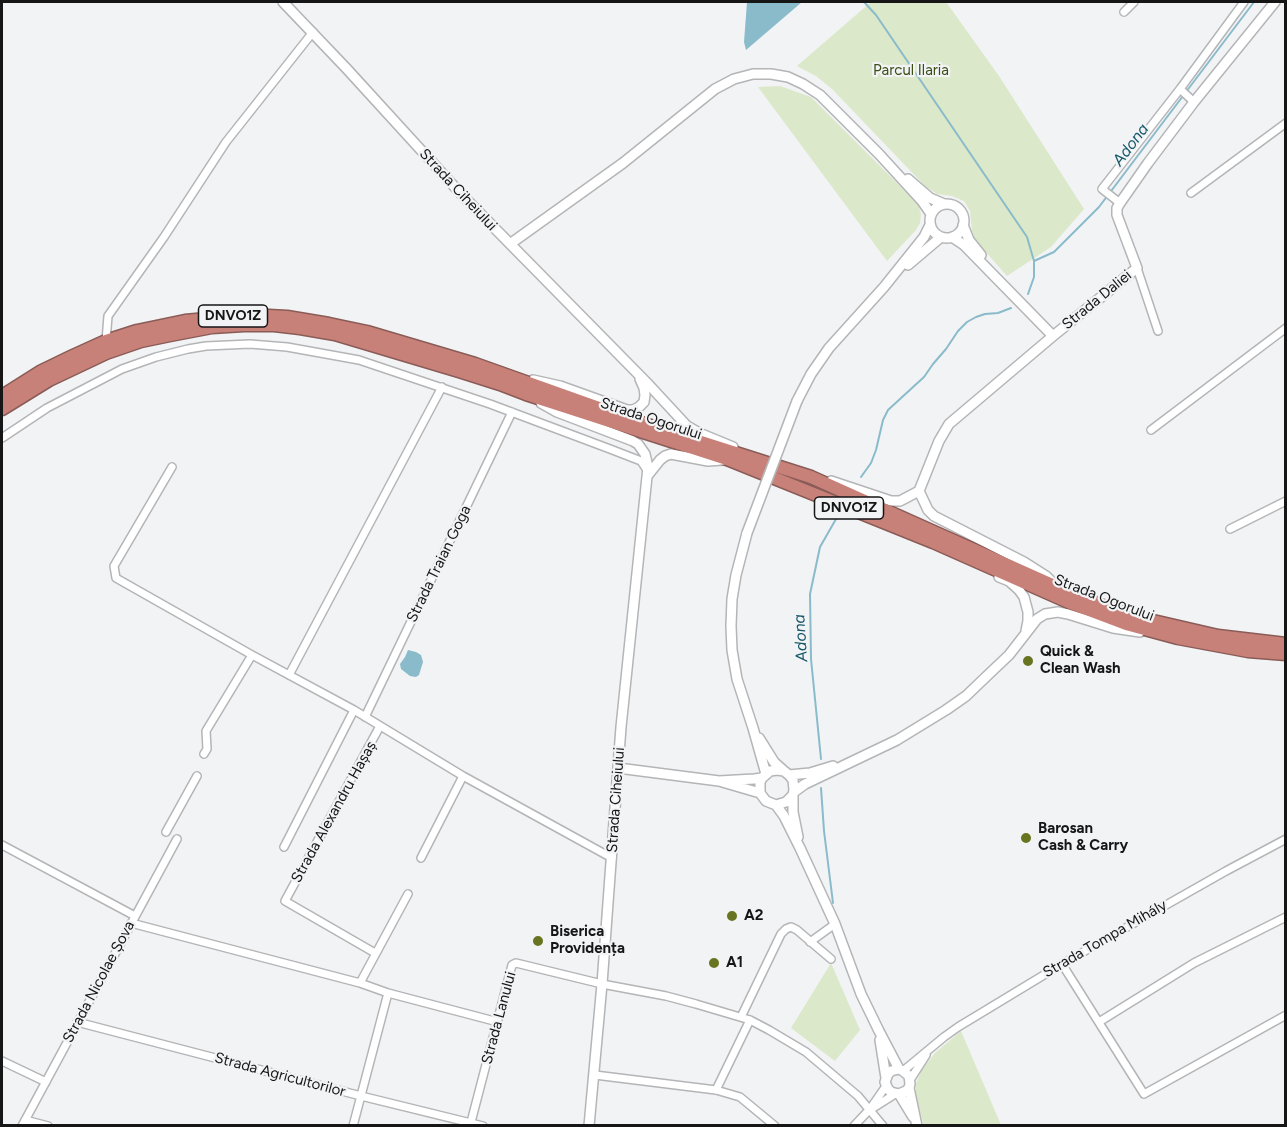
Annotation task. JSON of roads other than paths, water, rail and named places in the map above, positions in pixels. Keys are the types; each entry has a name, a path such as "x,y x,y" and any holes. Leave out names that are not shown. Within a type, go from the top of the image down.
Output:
{"highway":[{"name":"Strada Ogorului","path":"2,396 40,372 73,356 106,341 137,331 185,321 251,315 288,317 328,324 367,332 475,364 638,422 811,477 1105,607 1218,636 1286,644"},
{"name":"Strada Ogorului","path":"2,409 49,380 106,353 141,341 212,327 244,325 274,325 334,334 500,384 727,459 933,542 1073,604 1126,624 1178,638 1248,651 1286,654"}],"street":[{"name":"Strada Ciheiului","path":"283,2 462,195 687,426 765,462"},
{"path":"1124,12 1134,2"},
{"path":"1244,2 1102,189 1120,203 1194,102 1275,2"},
{"path":"106,341 108,316 164,237 225,142 313,32"},
{"path":"510,244 614,170 715,89 734,79 753,74 788,77 820,94 879,154 931,214"},
{"path":"1180,89 1194,102"},
{"path":"1191,193 1286,123"},
{"path":"879,154 930,198 944,204 955,205 959,209 964,219 963,225 961,230 952,237"},
{"name":"Strada Daliei","path":"919,491 939,441 949,424 1137,268 1117,215 1120,203"},
{"path":"901,1070 861,994 834,924 784,816 776,805 766,801 760,792 759,788 764,776 753,728 737,679 730,626 736,575 747,533 797,401 811,374 829,348 884,287 924,237 930,225 931,214 938,206 944,204"},
{"path":"930,225 941,237 952,237 964,245 1053,336"},
{"path":"963,225 969,240 1000,281"},
{"path":"884,287 930,244 941,237"},
{"path":"1137,268 1158,330"},
{"path":"1151,429 1286,328"},
{"path":"2,438 47,408 122,369 156,357 206,346 250,344 287,347 359,360 442,387 641,461 648,475"},
{"path":"516,378 560,386 627,410 633,410 644,402 645,395 638,375"},
{"path":"290,675 442,387"},
{"name":"Strada Ciheiului","path":"526,394 557,412 638,444 645,454 648,467 621,728 603,984 589,1125"},
{"name":"Strada Traian Goga","path":"365,717 512,412"},
{"path":"648,475 660,460 671,454 708,461 727,459"},
{"path":"172,468 114,566 116,578 354,710 463,776 612,858"},
{"path":"811,477 842,484 891,501 900,501 919,491 928,510 934,516 1030,566 1059,588"},
{"path":"1230,529 1286,501"},
{"path":"933,542 991,574 1009,581 1019,590 1024,597 1028,612 1025,633"},
{"path":"776,805 786,802 805,784 897,740 966,696 1009,655 1037,619 1045,615 1058,612 1125,631 1151,632"},
{"path":"204,754 207,749 206,731 252,655"},
{"path":"284,847 354,710"},
{"name":"Strada Alexandru Hașaș","path":"375,953 285,901 380,726"},
{"path":"753,728 774,762 786,773 794,785 793,812 800,848"},
{"path":"719,781 747,780 777,770 786,773 810,773 847,763"},
{"path":"618,768 719,781 760,792"},
{"path":"166,832 197,776"},
{"path":"421,858 463,776"},
{"name":"Strada Nicolae Șova","path":"23,1123 177,838"},
{"name":"Strada Tompa Mihály","path":"901,1070 958,1027 1062,964 1216,876 1286,839"},
{"path":"2,845 133,920 498,1022"},
{"path":"360,983 408,894"},
{"path":"1099,1022 1194,963 1286,917"},
{"path":"810,942 834,924"},
{"path":"741,1017 781,934 786,929 791,927 796,930 831,959"},
{"name":"Strada Lanului","path":"471,1124 512,965 516,963 603,984"},
{"path":"1062,964 1144,1094 1286,1015"},
{"path":"603,984 666,996 750,1020 806,1052 858,1096 883,1125"},
{"path":"353,1125 388,993"},
{"path":"716,1090 750,1020"},
{"name":"Strada Agricultorilor","path":"77,1022 471,1124 483,1125"},
{"path":"879,1031 888,1089 897,1094 917,1125"},
{"name":"Strada Tompa Mihály","path":"909,1084 930,1048"},
{"path":"2,1061 46,1082"},
{"path":"854,1125 870,1109 891,1071 901,1070 907,1073 917,1125"},
{"path":"595,1075 716,1090 740,1097 775,1125"},
{"path":"870,1109 906,1091 909,1084"},
{"path":"23,1123 48,1125"}],"water":[{"path":"747,2 802,2 746,50 744,42"},
{"path":"408,650 421,655 423,662 419,675 416,677 410,676 401,669 400,664"}],"waterway":[{"path":"864,2 876,15 1027,237 1034,261"},
{"name":"Adona","path":"1028,294 1034,277 1034,261 1054,252 1099,207 1254,2"},
{"name":"Adona","path":"861,477 871,463 888,410 924,377 958,331 976,317 1011,308"},
{"name":"Adona","path":"821,759 811,659 810,594 820,547 836,519"},
{"name":"Adona","path":"821,788 833,903"}],"place":[{"name":"Quick & Clean Wash","path":"1028,661"},
{"name":"Barosan Cash & Carry","path":"1026,838"},
{"name":"A2","path":"732,916"},
{"name":"Biserica Providența","path":"538,941"},
{"name":"A1","path":"714,963"}],"park label":[{"name":"Parcul Ilaria","path":"911,71"}]}
